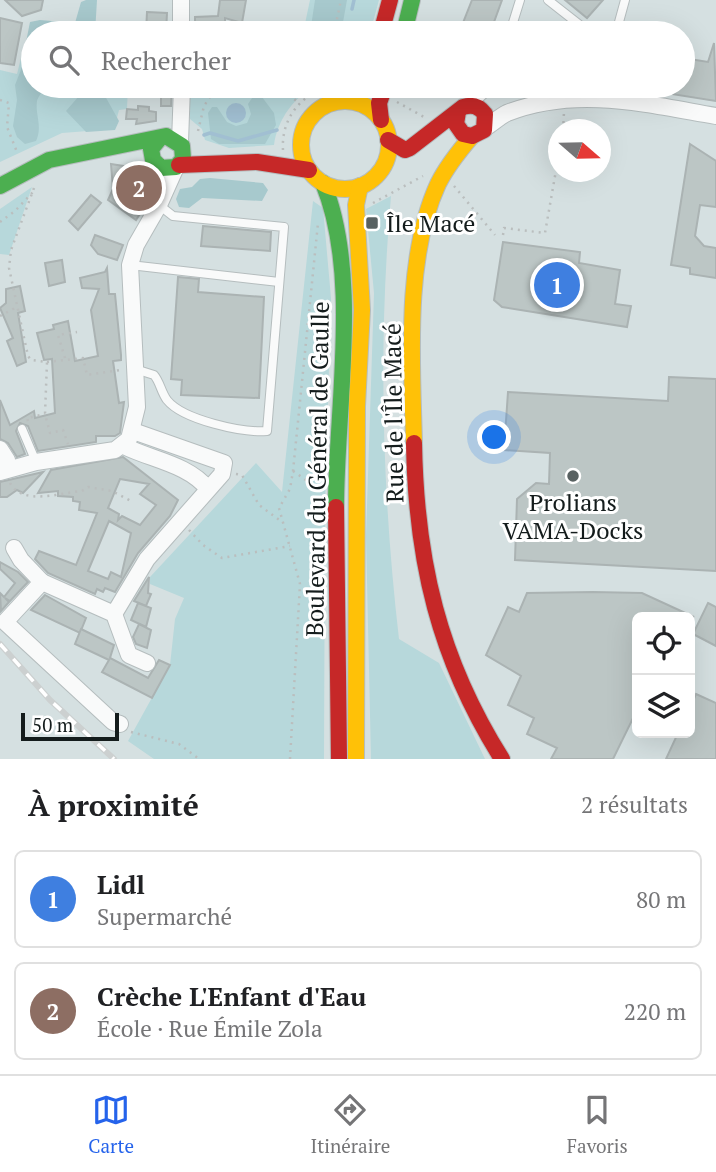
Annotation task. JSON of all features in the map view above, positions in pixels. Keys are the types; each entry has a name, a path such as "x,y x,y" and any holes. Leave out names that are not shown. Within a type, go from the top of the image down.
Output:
{"main road":[{"path":"384,21 390,0"},
{"path":"407,21 412,0"},
{"path":"381,120 366,107 348,101 332,103 318,110 307,122 302,137 302,154 309,170 323,183 338,188 360,186 372,178 383,166 388,140 381,120 382,98"},
{"path":"469,135 456,121 470,108"},
{"path":"383,166 413,161 440,135 469,135 486,117 470,108"},
{"path":"388,140 405,150 414,148 431,131 470,108"},
{"name":"Rue de l'Île Macé","path":"469,135 441,178 427,207 417,258 411,434 418,522 428,581 444,641 468,699 502,759"},
{"path":"257,162 283,151 302,137"},
{"path":"167,164 184,157 172,140"},
{"path":"167,164 152,149 172,140"},
{"path":"0,187 49,160 115,147 172,140 221,162"},
{"path":"115,147 167,164 257,162 309,170"},
{"name":"Boulevard du Général de Gaulle","path":"323,183 330,193 336,224 343,311 336,467 339,759"},
{"name":"Boulevard du Général de Gaulle","path":"356,759 356,418 362,310 356,205 360,186"}],"street":[{"path":"181,0 181,21"},
{"path":"172,140 181,121 182,98"},
{"name":"Rue de l'Île Macé","path":"469,135 506,114 568,98"},
{"name":"Rue de l'Île Macé","path":"629,98 716,116"},
{"path":"470,108 506,114"},
{"path":"124,446 133,431 137,407 130,265 136,245 159,205 165,187 167,164"},
{"path":"114,614 133,578 178,521 222,474 224,463 133,431"},
{"path":"3,471 36,462 124,446 148,458 195,473 208,489"},
{"path":"0,449 7,460 3,471"},
{"path":"14,548 21,560 42,582 114,614 129,655 148,663"},
{"path":"42,582 5,622 113,722 120,724"}],"lane":[{"path":"513,21 520,0"},
{"path":"548,0 575,21"},
{"path":"619,21 625,0"},
{"path":"470,108 476,98"},
{"path":"135,369 154,375 166,398 186,413 251,432 267,431 284,228 173,216 159,205"},
{"path":"130,265 279,282"},
{"path":"22,429 36,462"}],"path":[{"path":"336,21 341,0"},
{"path":"198,131 204,106 209,98"},
{"path":"293,98 299,103"},
{"path":"283,151 288,122 305,98"},
{"path":"395,98 422,117 429,117"},
{"path":"0,100 9,103 6,127 16,152"},
{"path":"0,129 6,127"},
{"path":"356,205 377,201 425,175 441,178 454,186 495,234"},
{"path":"30,182 35,189"},
{"path":"503,235 504,228 545,233 554,182"},
{"path":"0,222 15,211 35,189"},
{"path":"35,189 11,250 9,268 31,360 47,362 65,358"},
{"path":"290,759 301,601 299,573 282,522 280,503 290,489 293,471 320,215"},
{"path":"0,316 18,307"},
{"path":"77,332 58,335 66,361 83,358 87,376 135,369"},
{"path":"47,362 45,414 50,433 63,430 68,439 69,457"},
{"path":"22,429 30,426 27,418 45,414"},
{"path":"3,471 15,492 27,497 82,491 88,486 112,491 133,502"},
{"path":"222,474 242,475 259,505 282,522"},
{"path":"178,521 203,545 222,558 291,545"},
{"path":"120,724 136,734 178,744 199,759"}],"shaded area":[{"path":"97,0 96,21 76,21 81,2"},
{"path":"310,0 379,0 373,21 306,21"},
{"path":"315,0 347,0 343,21 312,21"},
{"path":"21,58 21,98 127,98 127,109 119,110 114,129 62,133 0,162 0,70 17,74"},
{"path":"21,70 21,98 38,98 38,136 36,141 25,144 17,137 13,126 17,100 15,85"},
{"path":"77,98 106,98 119,121 115,130 86,132 66,111"},
{"path":"190,98 298,98 283,118 274,145 229,148 205,140 202,129 190,119"},
{"path":"252,98 263,98 274,113 276,125 265,144 219,144 211,139 208,113 212,107 217,107 227,122 236,126 247,123 251,114 248,104"},
{"path":"236,103 243,106 246,113 243,120 236,123 229,120 226,113 229,106"},
{"path":"200,179 263,183 268,190 262,201 202,198 189,208 179,207 176,199 180,189 192,187"},
{"path":"32,187 9,255 0,254 0,209"},
{"path":"391,196 383,363 389,528 399,639 439,663 485,759 371,759 366,536 374,293 366,209"},
{"path":"313,201 323,208 331,298 325,504 324,759 154,759 128,741 170,665 175,619 184,598 150,584 150,577 256,463 282,492"}],"building":[{"path":"5,0 43,0 41,10 22,16"},
{"path":"220,0 246,0 242,21 225,18 225,21 195,21 195,17 218,16"},
{"path":"472,0 502,0 494,21 464,21"},
{"path":"565,0 603,0 587,18"},
{"path":"147,12 167,13 167,21 147,21"},
{"path":"0,18 21,23 14,65 0,63"},
{"path":"714,43 716,101 695,98 695,60 708,62"},
{"path":"161,98 171,98 171,106 161,106"},
{"path":"138,106 149,107 149,111 156,112 156,121 136,124 137,119 126,119 127,109 138,110"},
{"path":"690,144 716,161 716,207 700,205 695,236 704,246 716,248 716,278 690,274 690,268 671,265"},
{"path":"111,164 130,167 147,181 150,198 136,220 108,200 113,189"},
{"path":"91,195 101,203 78,230 69,221"},
{"path":"203,226 271,232 270,251 201,246"},
{"path":"95,235 123,245 117,260 98,254 91,245"},
{"path":"503,242 580,252 579,263 620,270 615,304 631,306 627,327 502,307 494,300"},
{"path":"62,260 65,282 49,286 45,263"},
{"path":"107,268 109,294 115,294 121,355 121,360 113,361 119,403 124,402 120,433 115,436 96,436 96,442 38,451 28,426 20,423 16,431 25,454 17,457 8,443 0,439 0,400 10,425 34,411 35,418 55,413 52,359 44,360 37,333 54,329 53,325 68,321 75,361 98,356 91,310 99,289 82,288 80,278 105,272"},
{"path":"178,277 199,279 198,292 264,297 259,398 181,395 182,380 171,379"},
{"path":"20,286 25,311 18,313 26,362 17,366 7,341 13,338 0,308 6,303 6,289"},
{"path":"669,377 716,379 716,571 515,560 517,499 536,483 549,484 550,453 504,450 508,392 668,401"},
{"path":"123,457 178,500 170,516 138,553 115,592 105,588 103,592 97,589 95,594 48,573 35,559 39,551 76,565 97,513 79,510 80,502 73,501 73,497 58,496 58,491 38,493 51,470","holes":["120,479 149,484 140,494 156,505 140,525 122,516 118,520 119,514 108,508","109,521 131,533 121,577 111,572 108,579 88,571"]},
{"path":"43,472 23,493 17,490 7,497 0,497 0,482"},
{"path":"0,562 18,572 28,582 10,601 5,598 9,602 1,611 0,593 4,597 15,583 0,569"},
{"path":"149,577 148,593 151,594 146,606 134,601"},
{"path":"527,593 642,593 683,612 632,612 632,720 613,759 551,759 557,748 527,734 534,718 508,705 521,676 486,655 508,607 519,612"},
{"path":"45,595 86,618 80,633 31,610"},
{"path":"138,603 151,608 146,627 131,620"},
{"path":"708,603 716,607 716,646 695,635"},
{"path":"139,624 151,630 147,648 136,644 133,637"},
{"path":"81,629 114,645 110,658 148,678 159,660 170,665 152,698 102,672 109,660 75,644"},
{"path":"696,694 716,703 716,759 666,759 676,738 695,738"}],"waterway":[{"path":"352,9 354,0"},
{"path":"204,135 210,133 238,141 277,130"}],"railway":[{"path":"0,644 50,700 114,759"}],"traffic: fast":[{"path":"407,21 412,0"},
{"path":"0,186 49,160 166,136 182,146 183,159 176,167 161,168 153,160 151,149 160,138"},
{"path":"323,183 334,219 344,300 336,507"}],"traffic: slow":[{"path":"345,101 362,105 376,114 385,128 389,145 385,162 376,176 362,185 345,189 328,185 314,176 305,162 301,145 305,128 314,114 328,105 345,101"},
{"path":"414,443 412,311 420,244 427,213 438,184 453,159 472,136"},
{"path":"356,759 357,406 362,310 356,205 360,186"}],"traffic: jam":[{"path":"384,21 390,0"},
{"path":"381,98 381,120"},
{"path":"388,140 405,150 410,148 463,107 469,106 478,107 485,114 484,130 472,136 463,134 456,124 458,112"},
{"path":"179,165 257,162 309,170"},
{"path":"414,443 420,528 435,608 462,684 502,759"},
{"path":"336,507 339,759"}],"place":[{"name":"Crèche L'Enfant d'Eau","path":"139,188"},
{"name":"Île Macé","path":"372,223"},
{"name":"Lidl","path":"557,285"},
{"name":"Prolians VAMA-Docks","path":"573,476"}]}
